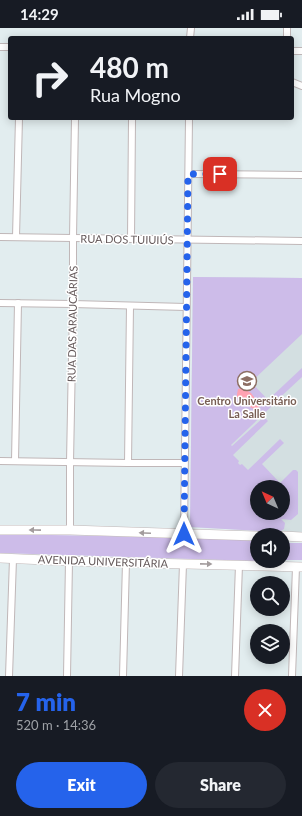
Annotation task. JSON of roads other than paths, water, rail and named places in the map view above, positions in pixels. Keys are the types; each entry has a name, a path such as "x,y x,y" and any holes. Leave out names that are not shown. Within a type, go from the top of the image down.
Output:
{"main road":[{"path":"0,530 70,530 250,536"},
{"path":"290,536 302,537"},
{"name":"AVENIDA UNIVERSITÁRIA","path":"0,558 183,564 250,564"}],"street":[{"path":"16,237 19,120"},
{"name":"RUA DAS ARAUCÁRIAS","path":"70,530 75,120"},
{"path":"131,239 132,120"},
{"path":"184,534 189,120"},
{"path":"188,174 302,175"},
{"name":"RUA DOS TUIUIÚS","path":"0,237 302,241"},
{"path":"0,303 186,307"},
{"path":"15,461 18,303"},
{"path":"128,463 130,306"},
{"path":"0,461 184,463"},
{"path":"9,676 13,559"},
{"path":"66,676 69,561"},
{"path":"123,676 126,562"},
{"path":"179,676 183,564"},
{"path":"235,676 239,565"},
{"path":"292,676 299,567"}],"place":[{"name":"Centro Universitário La Salle","path":"247,381"}]}
